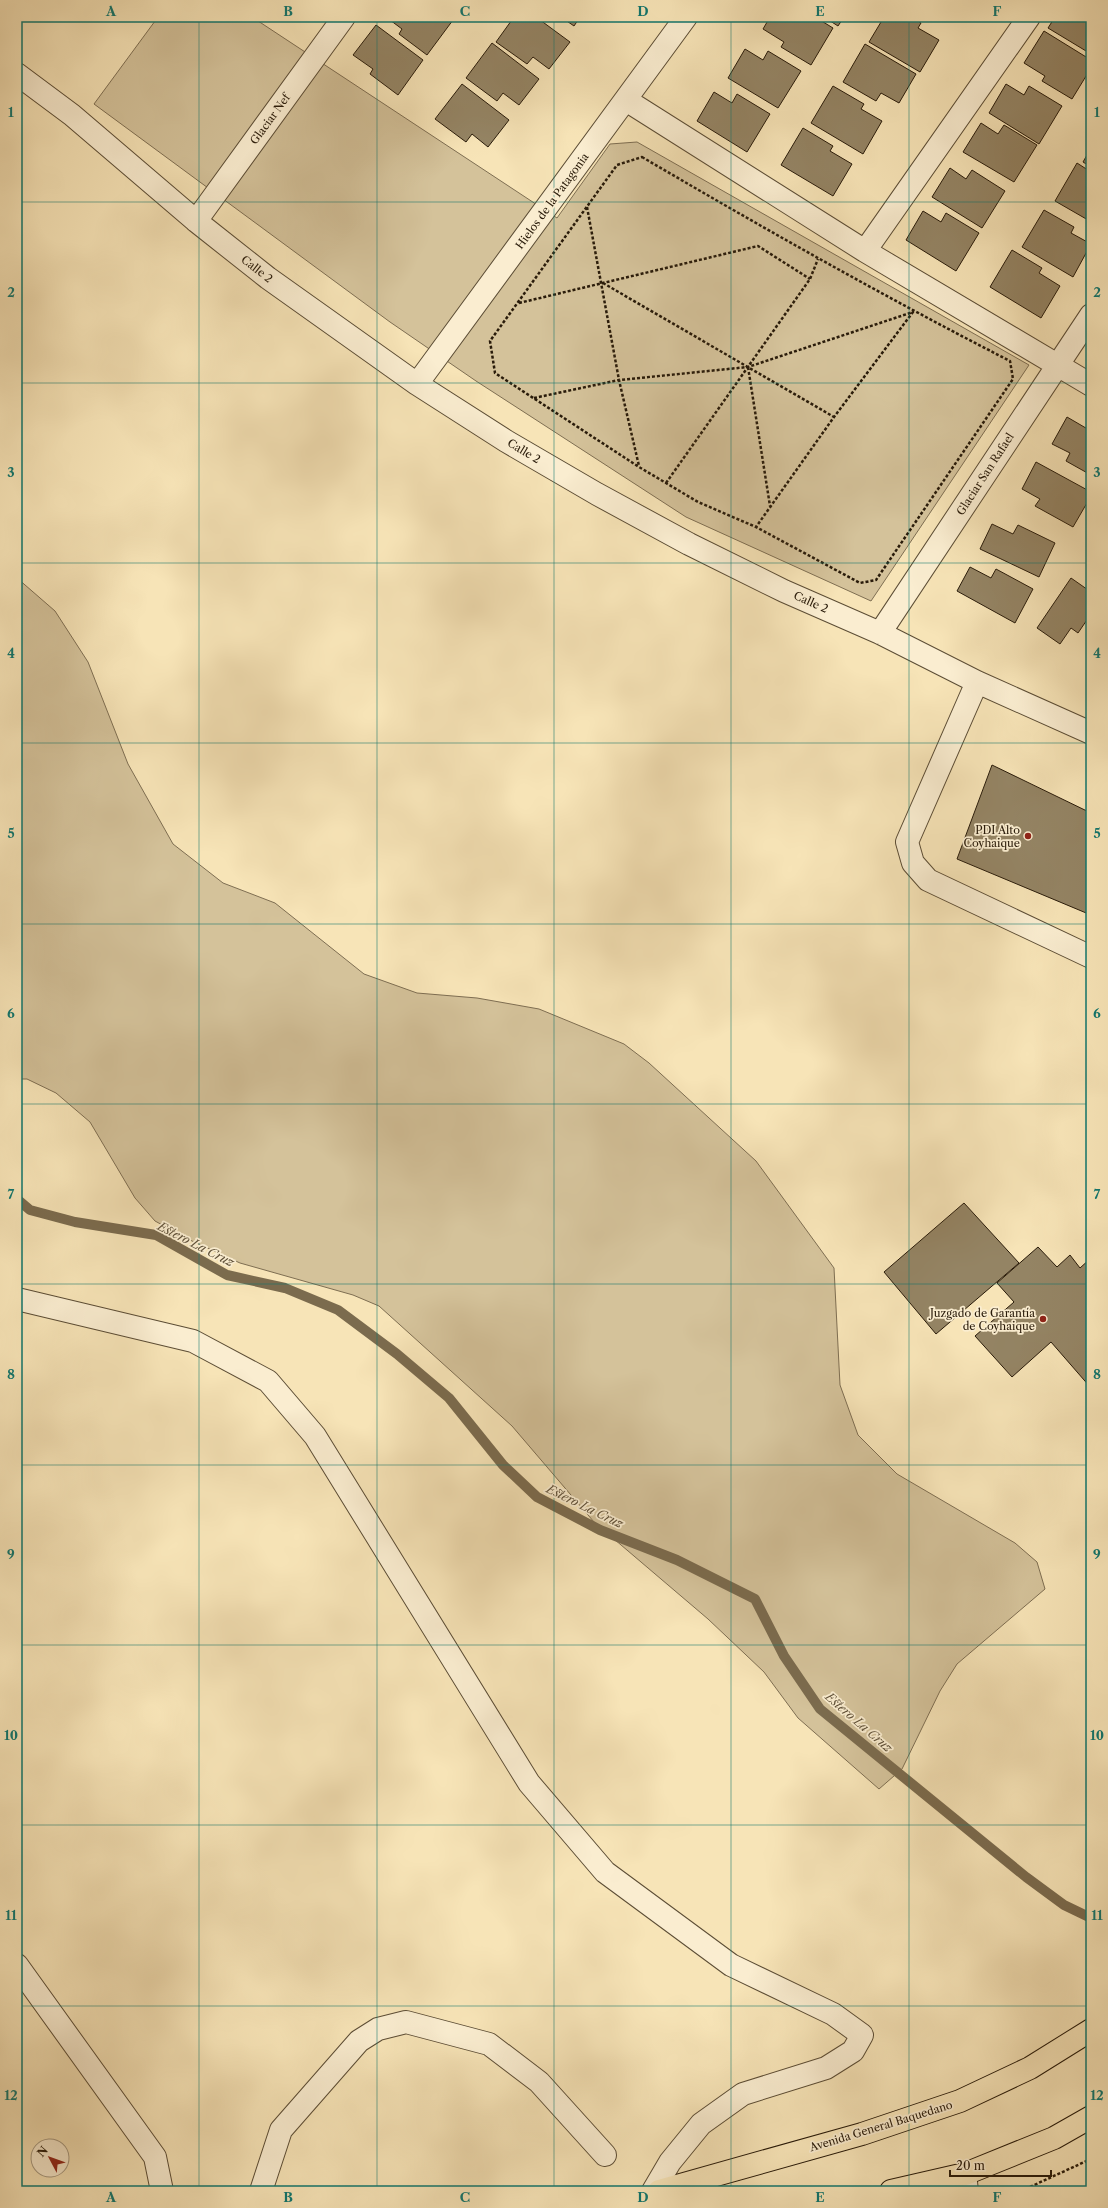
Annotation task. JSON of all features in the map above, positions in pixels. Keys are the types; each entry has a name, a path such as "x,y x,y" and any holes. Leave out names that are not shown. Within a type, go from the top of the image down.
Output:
{"main road":[{"name":"Avenida General Baquedano","path":"659,2191 862,2134 960,2101 1030,2068 1091,2030"},
{"path":"891,2191 966,2183 1054,2138 1091,2117"}],"street":[{"name":"Glaciar Nef","path":"196,221 344,17"},
{"name":"Hielos de la Patagonia","path":"417,384 686,17"},
{"path":"865,251 1029,17"},
{"name":"Calle 2","path":"17,74 72,115 196,221 268,278 417,384 506,441 623,508 784,590 880,633 977,682 1091,733"},
{"path":"626,100 865,251 1091,385"},
{"name":"Glaciar San Rafael","path":"880,633 1091,316"},
{"path":"977,682 907,842 913,863 928,880 1091,957"},
{"path":"17,1299 194,1341 268,1381 315,1436 529,1783 605,1872 731,1965 833,2014 862,2035 853,2051 826,2068 743,2094 701,2124 670,2162 653,2191"},
{"path":"17,1964 154,2157 162,2191"},
{"path":"261,2191 281,2130 359,2041 378,2029 406,2022 489,2044 539,2082 605,2154"}],"path":[{"path":"642,157 818,259 913,312 1010,361 1014,379 876,580 860,583 756,527 698,502 639,467 495,373 490,341 617,165 642,157"},
{"path":"587,206 620,380 639,467"},
{"path":"518,303 758,246 810,280"},
{"path":"666,483 810,280 818,259"},
{"path":"602,283 834,417"},
{"path":"533,398 620,380 748,367 913,312"},
{"path":"756,527 834,417 913,312"},
{"path":"748,367 770,506"},
{"path":"1021,2191 1091,2159"}],"shaded area":[{"path":"158,17 252,17 557,218 610,144 637,142 1029,365 871,601 686,517 476,381 390,322 94,104"},
{"path":"17,578 55,611 88,662 128,764 173,844 223,883 275,903 364,974 417,993 477,998 539,1009 624,1044 649,1063 756,1161 834,1268 840,1385 858,1435 897,1474 1015,1543 1037,1562 1045,1589 957,1664 940,1691 902,1769 879,1789 798,1718 764,1672 708,1619 594,1522 512,1426 379,1306 353,1295 240,1263 192,1241 155,1221 135,1198 90,1122 56,1093 27,1079 17,1079"}],"building":[{"path":"386,17 449,17 453,20 427,55 399,34 402,29"},
{"path":"514,17 536,17 570,42 549,69 533,57 527,64 496,42"},
{"path":"561,17 580,17 574,26"},
{"path":"770,17 815,17 833,28 811,65 781,47 784,42 763,29"},
{"path":"824,17 844,17 838,26"},
{"path":"884,17 911,17 921,23 918,28 939,40 920,72 869,42"},
{"path":"1055,17 1091,17 1091,54 1048,28"},
{"path":"376,25 423,60 398,95 370,74 373,69 353,55"},
{"path":"1044,31 1091,60 1091,68 1072,99 1042,81 1045,76 1024,63"},
{"path":"492,43 539,79 519,105 503,93 497,101 466,78"},
{"path":"865,44 916,74 899,103 881,93 876,101 843,82"},
{"path":"745,49 763,60 768,51 801,71 778,108 728,78"},
{"path":"462,84 509,120 488,147 472,134 466,142 435,119"},
{"path":"1006,84 1024,95 1029,86 1062,106 1039,144 989,113"},
{"path":"833,86 864,104 861,109 882,121 863,154 811,123"},
{"path":"714,92 732,103 737,94 770,114 747,152 697,121"},
{"path":"981,123 998,134 1004,125 1037,145 1014,182 963,152"},
{"path":"803,128 833,146 830,151 852,164 833,196 781,165"},
{"path":"1091,148 1091,167 1083,162"},
{"path":"1077,163 1091,172 1091,215 1088,220 1055,201"},
{"path":"950,168 966,179 972,170 1005,191 982,228 932,197"},
{"path":"1044,210 1074,227 1071,233 1091,244 1073,277 1022,247"},
{"path":"923,211 941,222 946,213 979,233 956,271 906,240"},
{"path":"1012,250 1042,268 1039,273 1060,286 1041,318 990,287"},
{"path":"1067,417 1091,431 1091,475 1066,461 1070,453 1052,444"},
{"path":"1036,462 1091,492 1091,496 1073,527 1035,506 1040,499 1022,489"},
{"path":"992,524 1013,534 1018,525 1055,543 1039,577 980,549"},
{"path":"970,567 991,578 996,569 1033,589 1015,623 957,591"},
{"path":"1071,578 1091,592 1091,614 1078,633 1071,628 1060,644 1037,628"},
{"name":"PDI Alto Coyhaique","path":"992,765 1091,813 1091,915 957,859"},
{"path":"964,1203 1019,1263 936,1334 884,1272"},
{"name":"Juzgado de Garantía de Coyhaique","path":"1038,1247 1057,1267 1070,1255 1080,1268 1091,1258 1091,1388 1051,1342 1012,1377 975,1336 1014,1302 997,1283"}],"waterway":[{"name":"Estero La Cruz","path":"17,1199 30,1210 75,1222 156,1235 227,1275 285,1288 338,1310 397,1354 449,1398 503,1465 537,1497 600,1530 677,1560 755,1599 784,1656 820,1709 1026,1877 1064,1905 1091,1918"}],"place":[{"name":"PDI Alto Coyhaique","path":"1028,836"},
{"name":"Juzgado de Garantía de Coyhaique","path":"1043,1319"}]}
